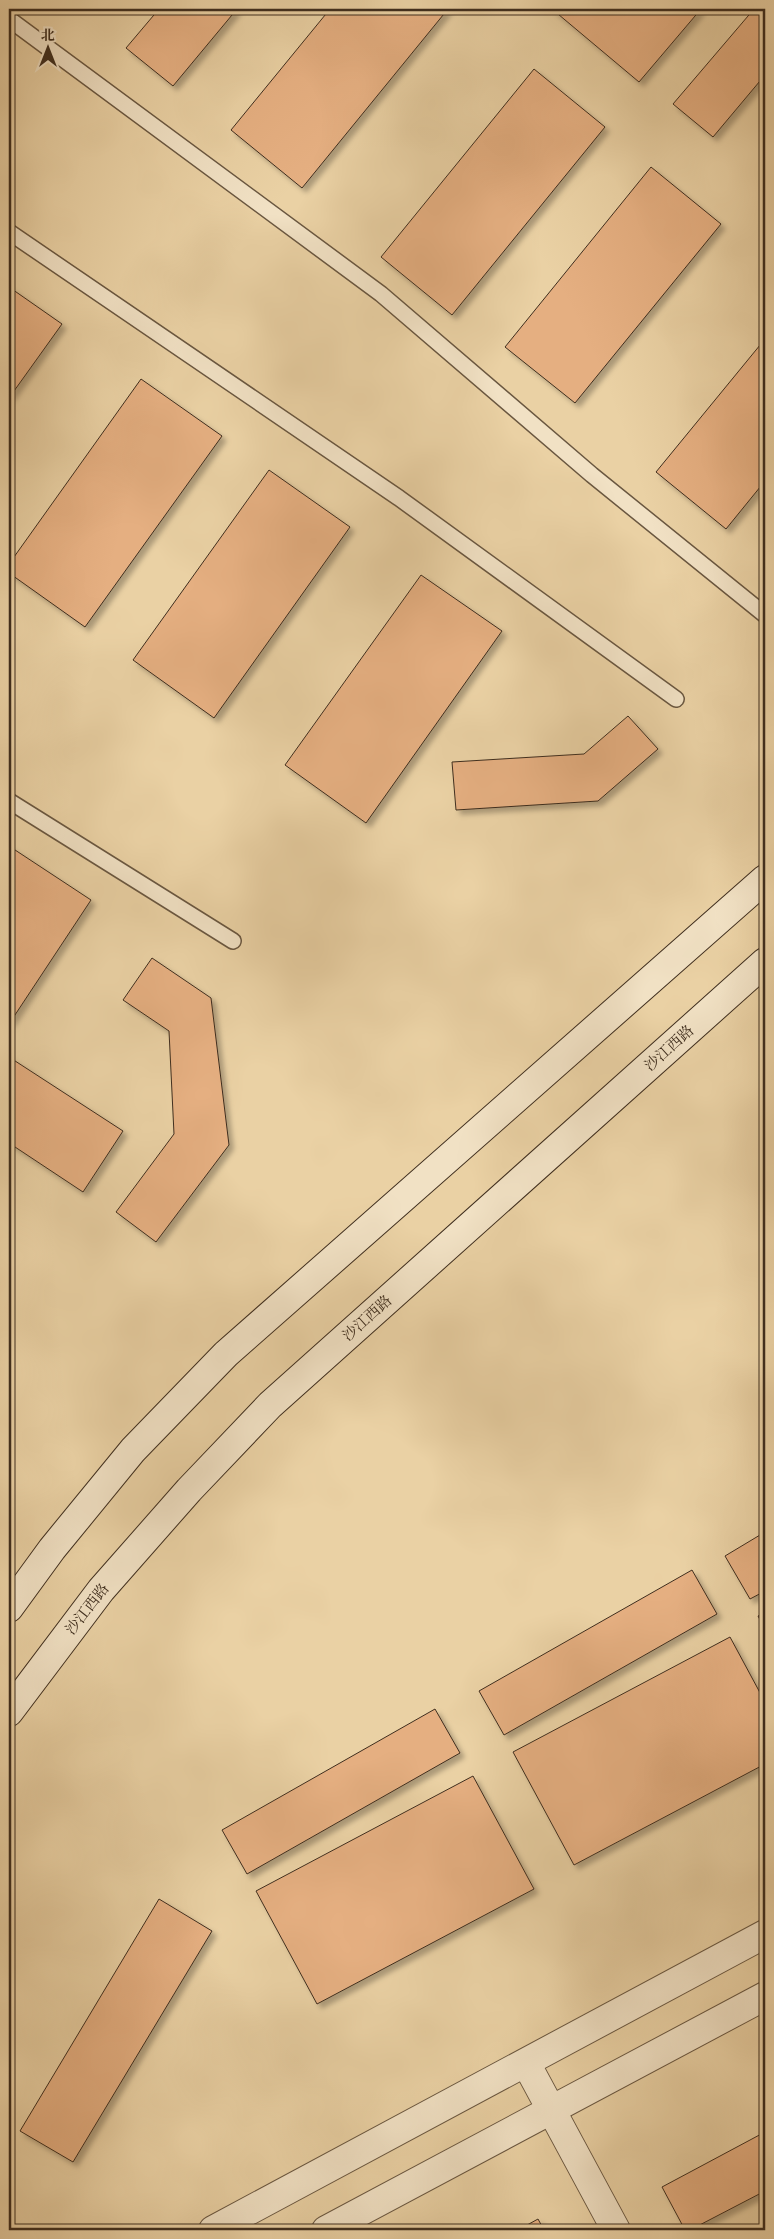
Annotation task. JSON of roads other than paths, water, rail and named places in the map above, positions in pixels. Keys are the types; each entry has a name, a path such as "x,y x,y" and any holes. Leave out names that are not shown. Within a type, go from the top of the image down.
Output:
{"street":[{"path":"9,1608 52,1549 133,1450 226,1354 765,879"},
{"name":"沙江西路","path":"9,1712 101,1590 189,1490 270,1405 765,962"},
{"path":"213,2230 765,1934"},
{"path":"326,2230 765,1996"},
{"path":"526,2063 616,2230"}],"lane":[{"path":"9,19 381,294 592,475 765,615"},
{"path":"9,232 398,498 676,700"},
{"path":"9,801 233,941"}]}
